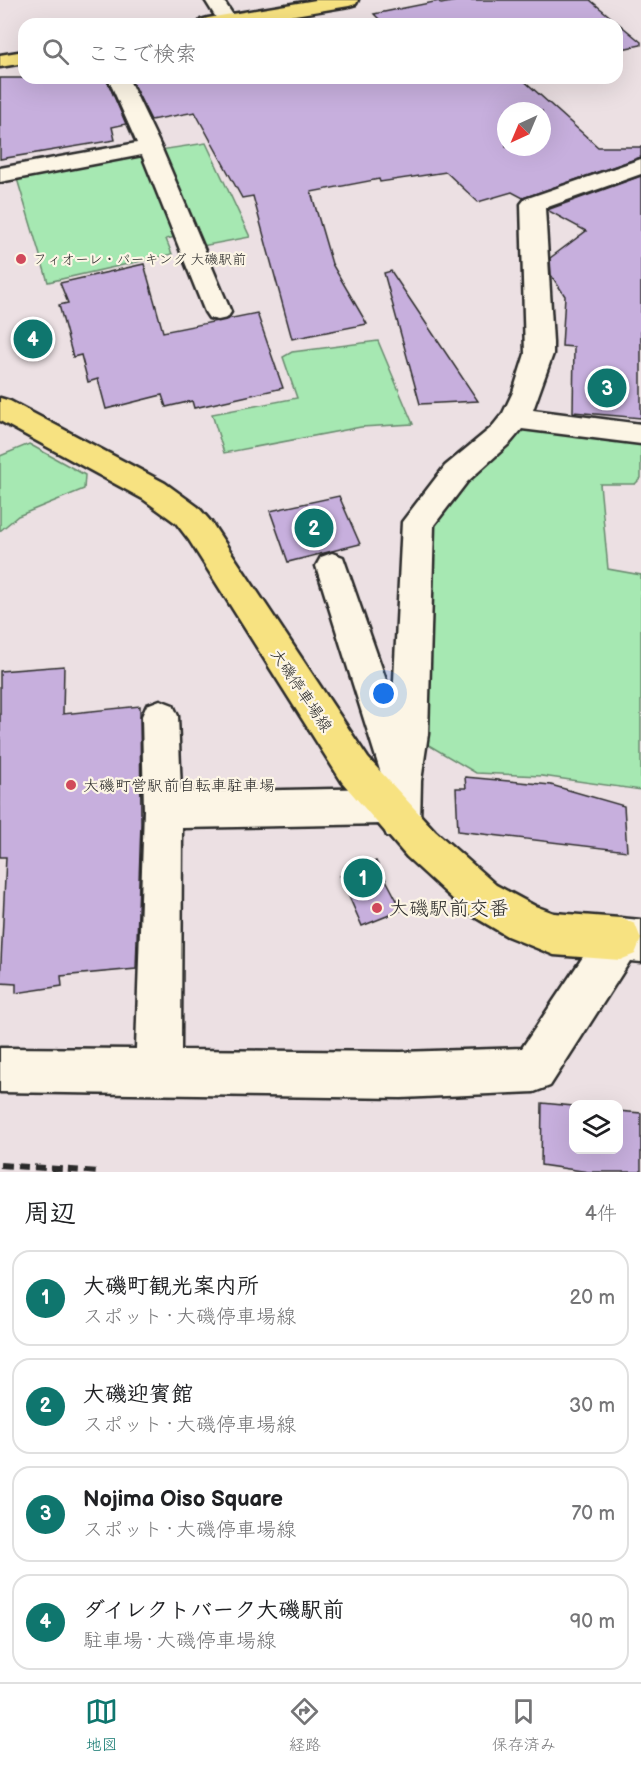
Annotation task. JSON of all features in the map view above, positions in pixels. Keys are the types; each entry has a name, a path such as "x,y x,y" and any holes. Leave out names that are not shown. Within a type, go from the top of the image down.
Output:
{"main road":[{"path":"244,18 349,0"},
{"path":"0,61 18,58"},
{"name":"大磯停車場線","path":"0,408 154,491 187,515 200,531 355,770 396,803 447,869 482,899 522,921 554,934 631,940"}],"street":[{"path":"214,0 225,18"},
{"path":"121,84 150,147 218,312"},
{"path":"0,175 150,147"},
{"path":"396,803 410,734 418,522 456,474 501,435 515,418 527,392 539,354 540,342 533,204 641,166"},
{"path":"515,418 641,434"},
{"path":"332,566 396,803"},
{"path":"158,1072 163,810 160,716"},
{"path":"163,810 396,803"},
{"path":"0,1070 401,1075 534,1070 631,940"}],"green space":[{"path":"206,143 250,237 202,246 185,235 166,239 172,254 48,282 15,172"},
{"path":"378,341 413,424 361,427 224,453 212,414 297,398 283,357 292,352"},
{"path":"515,418 641,434 641,478 635,484 600,484 608,569 641,575 641,790 542,776 476,773 410,734 418,522"},
{"path":"29,444 85,475 84,489 18,516 0,531 0,456"}],"building":[{"path":"462,0 590,0 612,18 378,18 374,14 439,1 441,4"},
{"path":"623,27 641,42 641,45 623,49"},
{"path":"0,78 18,78 18,84 109,84 126,124 112,127 115,140 0,159"},
{"path":"133,84 528,84 548,102 497,102 497,156 551,156 551,105 598,147 641,147 641,157 523,198 512,192 478,202 446,172 380,182 379,179 311,192 332,264 367,324 292,339 253,196 242,198 195,112 151,120"},
{"path":"641,176 641,418 573,412 574,347 562,346 565,296 551,275 550,258 586,231 547,210"},
{"path":"144,264 163,332 257,313 283,388 194,408 192,401 166,407 162,395 106,409 98,379 88,382 81,355 73,357 59,305 68,303 60,283"},
{"path":"391,271 478,401 420,404 384,273"},
{"path":"339,496 360,544 288,562 270,511"},
{"name":"大磯町営駅前自転車駐車場","path":"64,666 63,714 140,706 141,823 136,969 61,976 62,986 16,993 16,984 0,983 6,857 0,857 0,671"},
{"path":"465,777 551,785 624,806 627,851 458,831 456,788 466,788"},
{"path":"376,861 402,910 362,926 340,876"},
{"path":"542,1103 569,1106 569,1154 623,1154 623,1111 641,1113 641,1172 589,1172 541,1165"}],"railway":[{"path":"0,1165 101,1172"}],"place":[{"name":"フィオーレ・パーキング 大磯駅前","path":"21,259"},
{"name":"ダイレクトバーク大磯駅前","path":"33,339"},
{"name":"Nojima Oiso Square","path":"607,388"},
{"name":"大磯迎賓館","path":"314,528"},
{"name":"大磯町営駅前自転車駐車場","path":"71,785"},
{"name":"大磯町観光案内所","path":"363,878"},
{"name":"大磯駅前交番","path":"377,908"}]}
